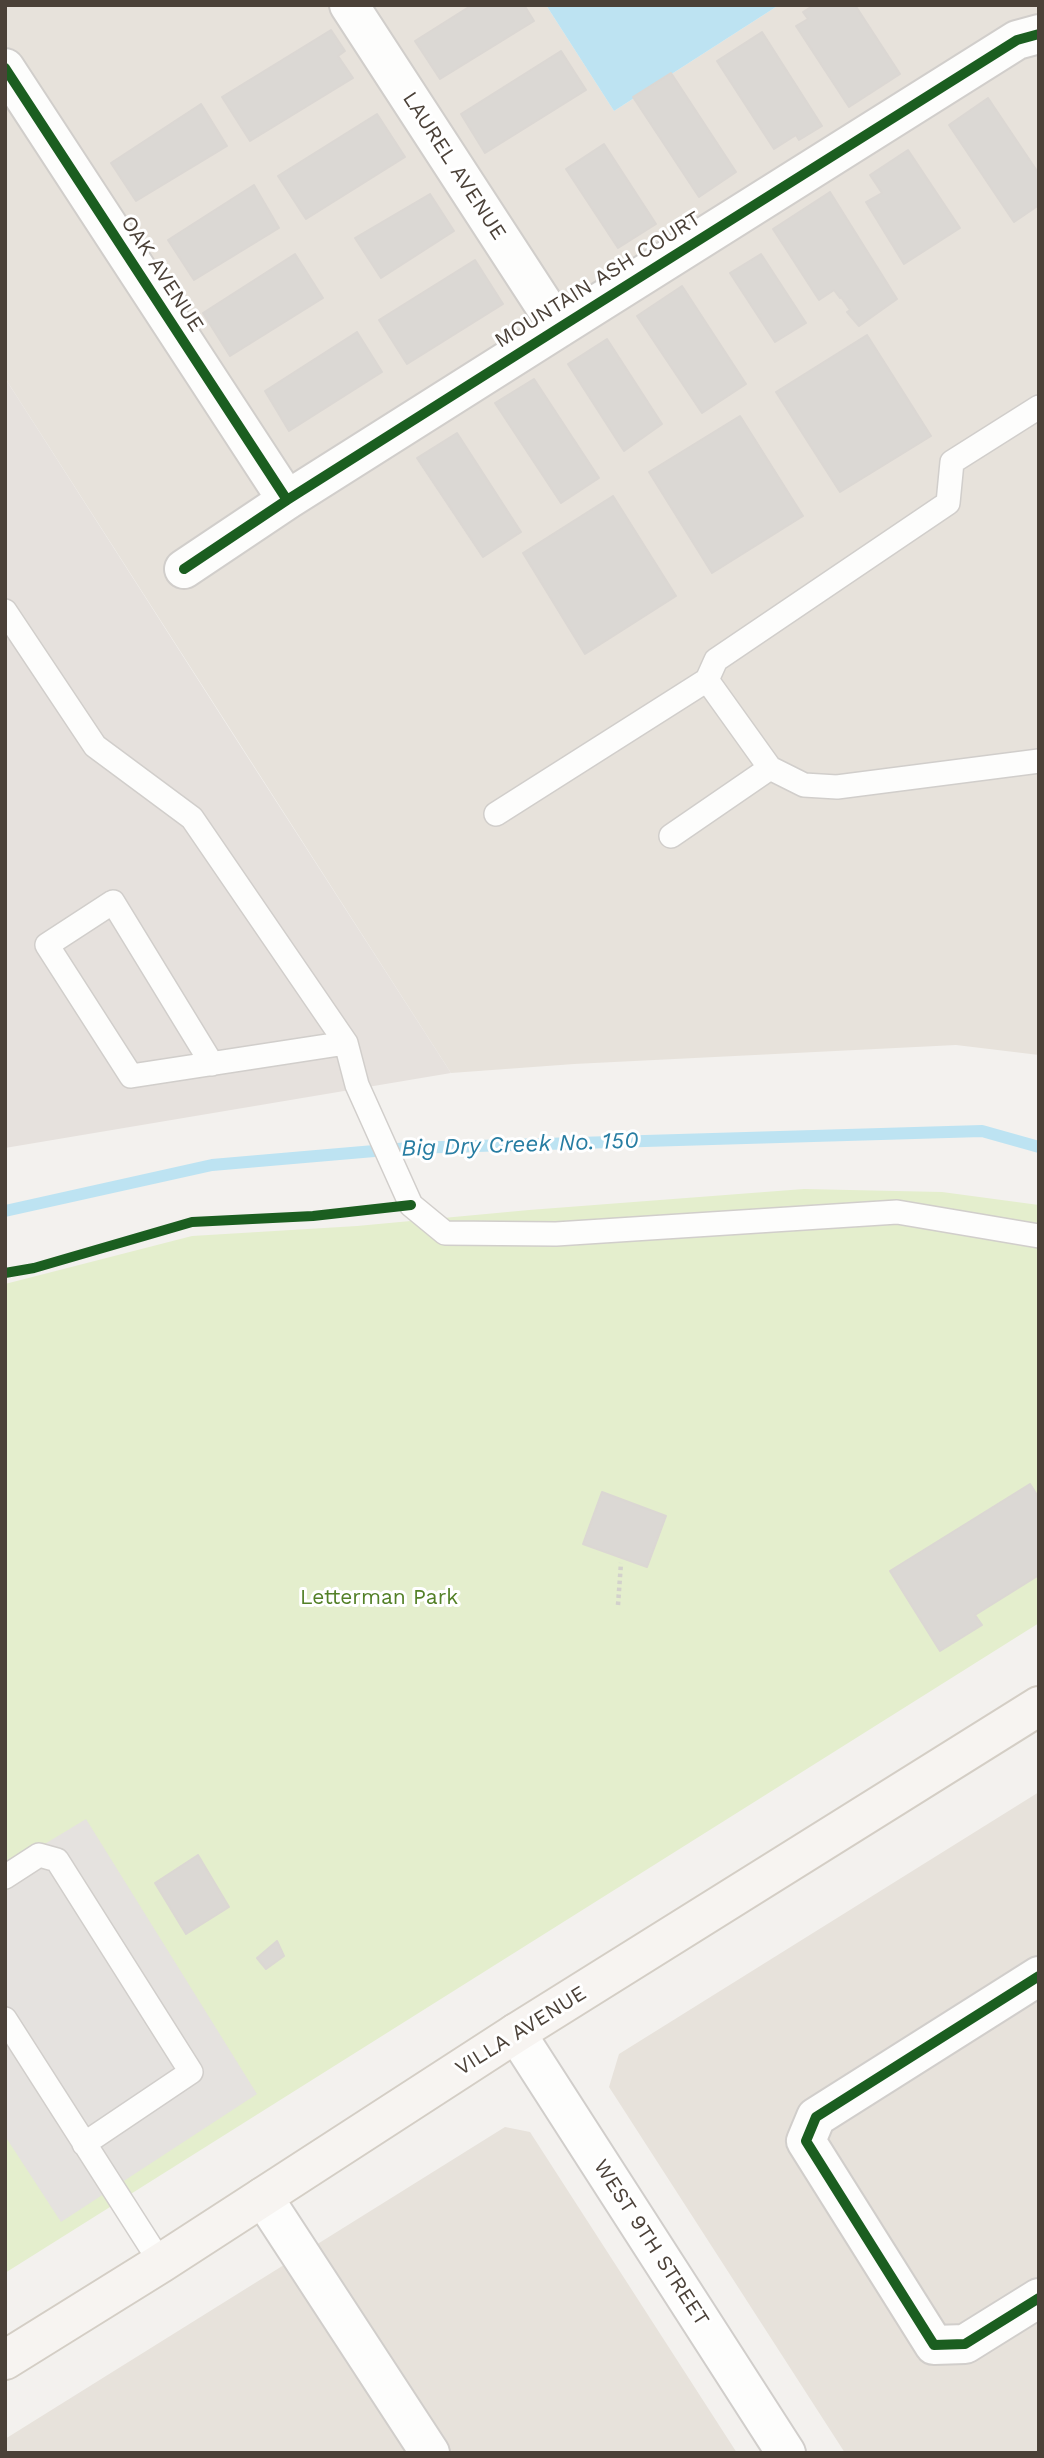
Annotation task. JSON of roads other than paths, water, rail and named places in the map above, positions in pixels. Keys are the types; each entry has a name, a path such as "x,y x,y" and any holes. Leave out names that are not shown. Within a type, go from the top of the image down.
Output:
{"main road":[{"name":"VILLA AVENUE","path":"5,2360 161,2263 516,2033 1039,1706"}],"street":[{"name":"LAUREL AVENUE","path":"349,5 559,328"},
{"name":"MOUNTAIN ASH COURT","path":"184,569 287,500 1017,40 1039,34"},
{"name":"OAK AVENUE","path":"5,68 287,500"},
{"path":"1039,1976 816,2117 806,2141 934,2345 965,2344 1039,2298"},
{"name":"WEST 9TH STREET","path":"516,2033 786,2453"},
{"path":"263,2197 430,2453"}],"lane":[{"path":"496,814 707,680 716,660 948,503 952,462 1039,407"},
{"path":"5,611 95,746 192,818 346,1043 357,1085 411,1205 445,1233 556,1234 897,1212 1039,1236"},
{"path":"707,680 770,768 804,785 837,787 1039,761"},
{"path":"671,836 770,768"},
{"path":"212,1064 113,902 47,944 131,1076 212,1064 346,1043"},
{"path":"5,1877 39,1855 57,1860 191,2072 84,2144"},
{"path":"5,2019 161,2263"}],"water":[{"path":"546,5 779,5 614,111"}],"waterway":[{"name":"Big Dry Creek No. 150","path":"5,1211 212,1165 409,1148 982,1131 1039,1147"}],"park label":[{"name":"Letterman Park","path":"379,1598"}]}
